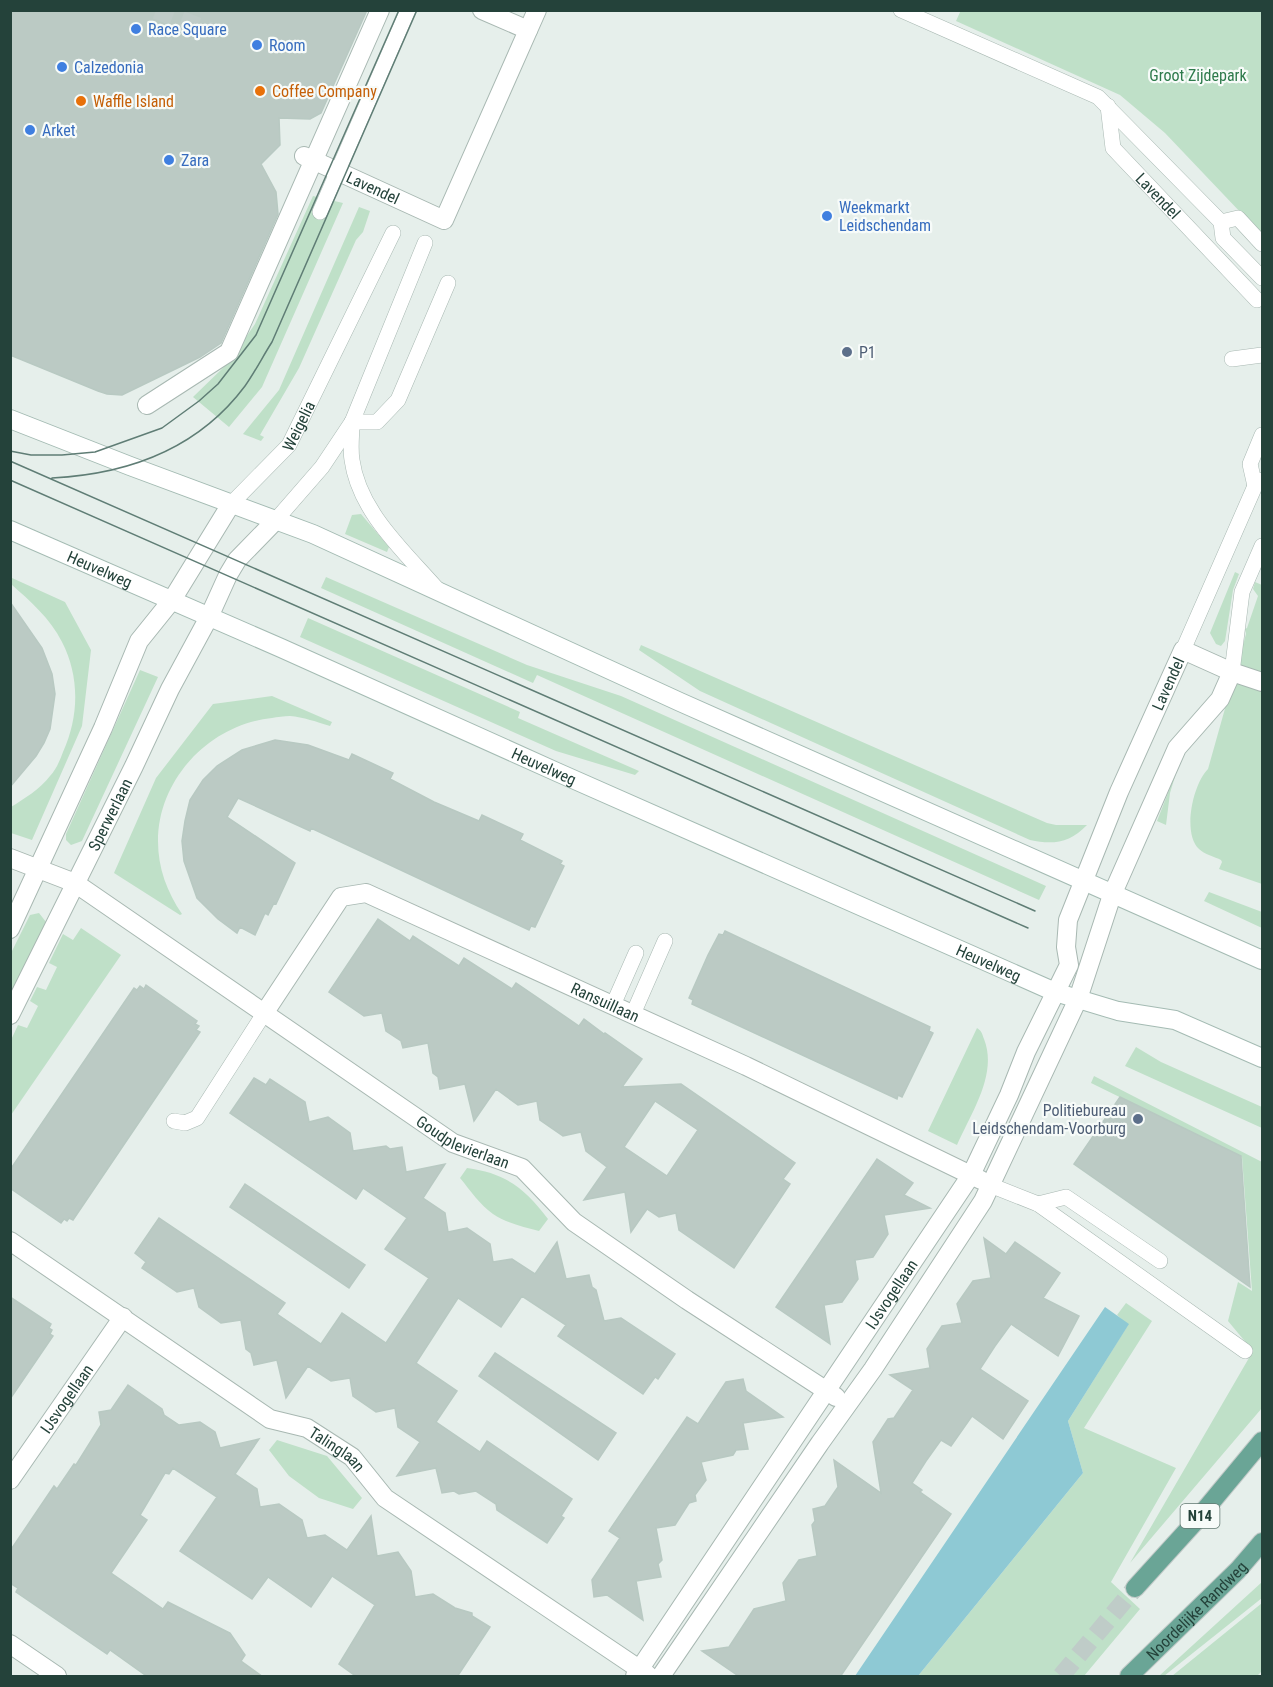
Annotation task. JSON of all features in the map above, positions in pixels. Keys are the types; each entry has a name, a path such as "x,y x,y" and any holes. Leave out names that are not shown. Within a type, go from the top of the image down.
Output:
{"main road":[{"name":"N14","path":"1135,1588 1194,1523 1263,1441"},
{"name":"Noordelijke Randweg","path":"1129,1677 1238,1570 1263,1542"}],"street":[{"path":"147,405 229,352 309,158 380,10"},
{"path":"482,10 528,30 537,10"},
{"name":"Lavendel","path":"309,158 444,220 528,30"},
{"path":"10,418 314,534 691,707 1263,960"},
{"name":"Weigelia","path":"172,600 231,504"},
{"path":"210,616 237,560 275,521"},
{"name":"Heuvelweg","path":"10,530 210,616 1055,992 1118,1011 1175,1020 1263,1058"},
{"path":"10,929 104,728 140,641 172,600"},
{"name":"Sperwerlaan","path":"10,1015 170,689 210,616"},
{"path":"1183,650 1232,672 1263,682"},
{"name":"Lavendel","path":"1083,881 1119,792 1183,650"},
{"path":"1112,895 1177,748 1220,699 1232,672"},
{"name":"Goudplevierlaan","path":"10,858 75,883 453,1143 522,1168 574,1222 687,1300 847,1404"},
{"name":"IJsvogellaan","path":"641,1674 825,1390 971,1175 1069,965 1066,947 1068,920 1083,881"},
{"name":"Ransuillaan","path":"265,1012 341,897 366,893 756,1071 990,1185"},
{"name":"IJsvogellaan","path":"661,1677 983,1201 1078,999 1112,895"},
{"name":"Talinglaan","path":"10,1241 270,1419 307,1428 352,1456 386,1498 641,1674"},
{"name":"IJsvogellaan","path":"10,1480 123,1317"},
{"path":"10,1644 57,1677"}],"lane":[{"path":"320,212 408,10"},
{"name":"Lavendel","path":"901,10 1098,97 1221,222 1223,238 1263,278"},
{"name":"Lavendel","path":"1108,106 1113,148 1257,300"},
{"path":"1221,222 1238,219 1263,244"},
{"name":"Weigelia","path":"231,504 289,445 393,233"},
{"path":"275,521 322,467 352,422 425,243"},
{"path":"352,422 377,422 398,400 448,284"},
{"path":"1232,359 1263,355"},
{"path":"352,422 351,460 361,489 380,524 438,590"},
{"name":"Lavendel","path":"1183,650 1259,483 1250,464 1263,435"},
{"path":"1232,672 1242,592 1263,546"},
{"path":"633,1014 664,941"},
{"path":"613,1005 636,953"},
{"path":"174,1121 185,1123 197,1118 265,1012"},
{"path":"990,1185 1038,1204 1245,1351"},
{"path":"1038,1204 1066,1197 1160,1262"}],"green space":[{"name":"Groot Zijdepark","path":"961,10 1262,11 1262,235 1165,133 1120,95 956,21"},
{"path":"313,196 343,203 262,387 229,427 193,397 228,363 255,324"},
{"path":"359,207 370,211 363,232 356,240 299,368 260,435 264,437 261,441 243,434 279,390"},
{"path":"361,514 389,547 387,552 345,534 352,515"},
{"path":"1235,572 1239,574 1233,590 1225,641 1221,646 1216,644 1210,633"},
{"path":"326,577 527,665 621,696 1046,886 1039,900 537,675 533,683 321,588"},
{"path":"12,578 65,602 91,650 82,726 32,840 11,833 11,807 42,785 58,765 72,725 74,683 68,655 57,633 39,610 11,584"},
{"path":"1255,582 1262,585 1262,884 1219,869 1221,860 1201,851 1194,842 1190,821 1194,797 1208,769 1246,634 1245,629 1258,596 1253,589"},
{"path":"308,618 520,712 518,718 639,771 635,775 556,751 300,637"},
{"path":"641,645 1047,823 1087,825 1074,836 1061,841 1030,840 700,691 639,650"},
{"path":"140,670 158,677 82,841 71,845 66,840 66,834"},
{"path":"272,696 332,722 330,726 290,716 250,722 228,731 209,743 192,758 178,776 167,796 160,818 158,841 164,879 182,914 180,915 114,873 156,778 213,704"},
{"path":"1177,770 1170,793 1166,825 1157,821"},
{"path":"1209,892 1262,912 1262,928 1204,901"},
{"path":"39,913 46,922 11,996 10,955 30,915"},
{"path":"81,928 121,955 11,1115 11,1040 18,1025 27,1028 38,1006 30,1001 37,987 46,990 57,967 49,963 63,934 73,940"},
{"path":"977,1028 984,1039 988,1066 981,1093 957,1145 928,1131"},
{"path":"1136,1047 1161,1062 1262,1107 1262,1128 1125,1066"},
{"path":"1094,1076 1262,1162 1262,1408 1130,1563 1253,1351 1228,1321 1238,1282 1252,1291 1242,1157 1091,1083"},
{"path":"467,1168 492,1174 513,1184 531,1199 548,1219 539,1231 509,1222 493,1214 479,1202 460,1178"},
{"path":"1126,1303 1152,1321 1084,1428 1176,1468 1111,1582 1140,1609 1084,1676 918,1676 1083,1473 1068,1421 1128,1325 1117,1315"},
{"path":"277,1440 327,1456 362,1498 353,1509 319,1498 289,1476 269,1450"},
{"path":"1262,1582 1262,1598 1164,1676 1159,1676"},
{"path":"1262,1603 1262,1671 1257,1676 1172,1676"}],"water":[{"path":"1105,1307 1129,1324 1068,1421 1083,1473 918,1676 855,1676"}],"building":[{"path":"10,10 367,10 321,113 310,119 279,118 280,145 261,164 276,192 278,214 221,343 200,357 122,395 98,391 10,355"},
{"path":"10,602 42,648 52,674 55,694 50,729 44,743 10,787"},
{"path":"275,740 308,745 349,760 352,754 393,773 390,779 434,802 479,821 482,815 523,834 520,840 562,861 560,864 564,866 535,927 531,926 529,930 311,828 310,831 238,798 227,817 295,863 276,904 274,903 268,915 265,913 255,935 240,927 237,933 218,919 197,898 184,861 182,841 185,821 190,800 203,780 217,766 242,750"},
{"path":"378,919 410,941 413,936 459,966 464,958 512,989 516,983 579,1026 584,1019 642,1059 622,1087 681,1084 795,1163 783,1179 790,1184 734,1268 679,1230 676,1213 659,1217 647,1209 631,1232 625,1192 584,1200 607,1167 586,1151 581,1132 563,1136 540,1120 537,1101 518,1105 496,1089 474,1121 465,1084 440,1089 438,1077 433,1073 428,1043 403,1048 401,1041 386,1031 382,1013 364,1016 329,992","holes":["655,1101 698,1130 667,1176 624,1147"]},
{"path":"725,931 930,1027 929,1031 933,1033 902,1097 898,1095 897,1099 692,1004 693,1000 689,998 708,955 719,934 723,935"},
{"path":"146,985 197,1021 195,1024 199,1026 196,1030 200,1032 73,1220 64,1219 61,1223 10,1188 10,1170 134,988 137,990 140,986 144,989"},
{"path":"254,1078 266,1085 270,1079 305,1102 309,1122 328,1117 350,1133 353,1151 386,1146 390,1149 402,1147 406,1172 445,1164 423,1198 445,1213 448,1232 467,1228 490,1244 493,1262 512,1259 535,1274 557,1242 566,1279 589,1275 592,1287 596,1290 604,1321 621,1318 675,1354 658,1379 655,1377 643,1394 558,1336 566,1325 522,1296 501,1327 458,1298 416,1363 457,1391 436,1422 480,1452 487,1441 572,1499 561,1516 564,1518 547,1543 497,1510 496,1504 476,1491 459,1494 454,1491 442,1493 436,1468 397,1476 420,1442 398,1427 395,1408 376,1412 353,1396 350,1378 331,1381 308,1366 286,1398 277,1360 254,1365 251,1353 246,1349 241,1320 221,1323 199,1307 194,1288 177,1292 142,1268 146,1262 135,1253 159,1218 285,1303 277,1314 321,1344 342,1313 386,1343 429,1278 385,1249 407,1218 363,1188 356,1199 230,1113"},
{"path":"1120,1097 1241,1156 1250,1287 1074,1164"},
{"path":"877,1159 913,1183 904,1195 930,1208 884,1215 888,1234 873,1257 855,1260 858,1279 842,1302 824,1305 830,1344 776,1307"},
{"path":"245,1184 365,1265 349,1288 230,1207"},
{"path":"984,1238 1006,1254 1015,1242 1060,1273 1043,1298 1079,1316 1058,1356 1011,1324 995,1346 980,1369 1028,1401 1003,1439 972,1416 951,1446 941,1440 926,1461 912,1483 922,1490 920,1492 951,1514 840,1677 740,1677 702,1651 729,1647 754,1609 786,1601 783,1583 799,1560 817,1556 812,1525 815,1521 813,1509 825,1506 838,1487 834,1460 881,1493 873,1442 888,1419 894,1418 913,1390 890,1375 930,1368 927,1349 942,1326 962,1323 957,1304 973,1281 991,1278"},
{"path":"10,1297 51,1324 50,1334 53,1336 10,1399"},
{"path":"495,1353 616,1433 598,1460 479,1376"},
{"path":"743,1379 746,1391 783,1417 743,1423 748,1449 736,1450 733,1455 701,1462 706,1480 695,1495 696,1501 689,1503 675,1525 656,1528 662,1560 658,1564 661,1577 636,1581 643,1620 607,1595 594,1597 592,1580 620,1538 609,1531 641,1484 687,1417 698,1424 726,1382"},
{"path":"128,1385 162,1409 164,1415 179,1425 200,1422 215,1432 220,1448 259,1439 235,1474 257,1489 260,1507 279,1504 302,1520 307,1538 325,1535 347,1550 371,1516 377,1556 398,1552 411,1571 415,1597 433,1594 455,1608 472,1613 472,1616 490,1627 457,1677 357,1677 339,1664 375,1605 332,1576 311,1607 268,1577 252,1599 180,1551 217,1497 173,1468 169,1474 165,1473 140,1515 147,1520 111,1573 163,1609 168,1602 230,1633 245,1655 241,1661 263,1677 148,1677 110,1650 107,1654 16,1592 18,1588 10,1583 10,1551 54,1486 57,1489 74,1464 76,1465 101,1425 99,1412 111,1410"}],"tunnel":[{"path":"156,10 210,31"},
{"path":"1061,1676 1135,1588"}],"tram line":[{"path":"10,451 31,455 95,452 162,428 218,384 256,335 399,10"},
{"path":"52,478 108,471 160,454 184,442 206,426 245,386 272,342 417,10"},
{"path":"10,461 1035,911"},
{"path":"10,480 1028,928"}],"place":[{"name":"Race Square","path":"136,29"},
{"name":"Room","path":"257,45"},
{"name":"Calzedonia","path":"62,67"},
{"name":"Coffee Company","path":"260,91"},
{"name":"Waffle Island","path":"81,101"},
{"name":"Arket","path":"30,130"},
{"name":"Zara","path":"169,160"},
{"name":"Weekmarkt Leidschendam","path":"827,216"},
{"name":"P1","path":"847,352"},
{"name":"Politiebureau Leidschendam-Voorburg","path":"1138,1119"}]}
